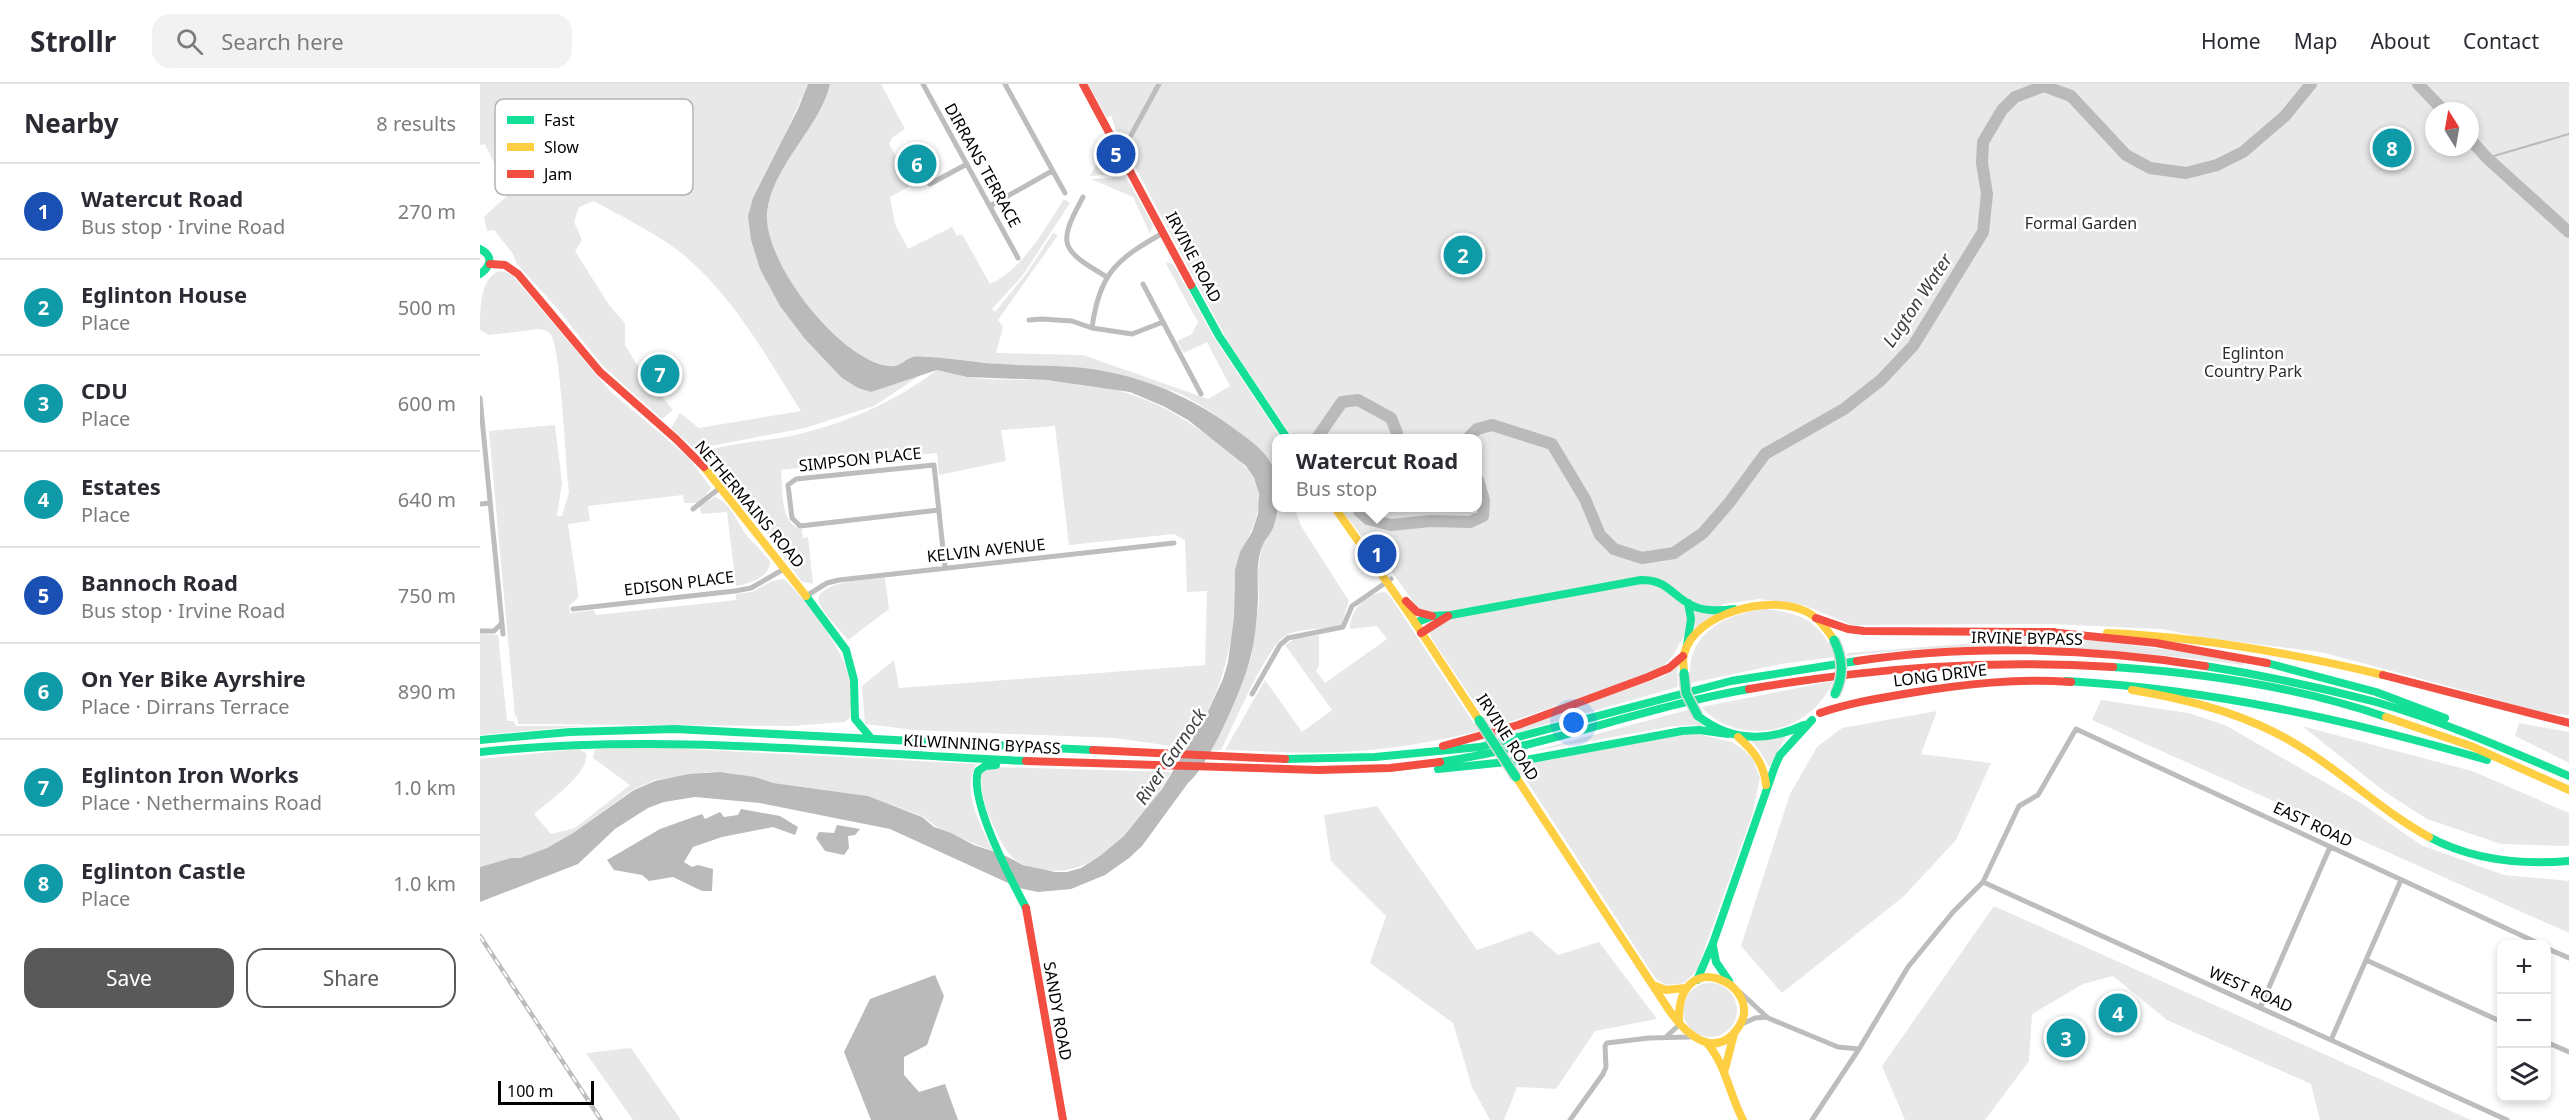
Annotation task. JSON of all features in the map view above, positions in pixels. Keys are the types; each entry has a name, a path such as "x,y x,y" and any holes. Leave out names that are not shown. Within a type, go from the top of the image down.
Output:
{"main road":[{"name":"IRVINE ROAD","path":"1083,84 1223,343 1284,434"},
{"path":"480,249 489,256 490,264 486,271 480,274"},
{"name":"NETHERMAINS ROAD","path":"490,264 509,267 523,278 600,372 676,439 721,487 840,639 850,661 854,680 855,719"},
{"name":"IRVINE ROAD","path":"1339,512 1389,580 1516,777 1653,985 1680,1022"},
{"path":"1389,580 1411,607 1421,614 1432,616 1450,615 1641,580 1659,581 1674,589 1686,600 1711,610 1761,604 1778,605 1803,611 1848,629 1864,631 2049,632 2160,636 2306,658 2420,684 2536,717 2569,723"},
{"path":"1686,600 1691,619 1685,652 1686,693 1698,716 1706,723 1733,735 1760,758 1765,773 1766,787"},
{"path":"1405,755 1518,725 1669,668 1704,628 1734,609"},
{"path":"1422,633 1450,615"},
{"path":"1415,623 1432,616"},
{"path":"1697,980 1713,943 1766,787 1780,755 1820,713 1835,694 1841,681 1843,669 1840,652 1834,640 1816,618"},
{"path":"2049,632 2146,640 2263,660 2427,709 2478,735"},
{"name":"IRVINE BYPASS","path":"1479,751 1718,684 1768,674 1893,657 1997,651 2068,652 2150,658 2270,676 2374,700 2478,735 2569,776"},
{"name":"IRVINE BYPASS","path":"1479,751 1531,745 1722,694 1786,681 1933,664 2066,663 2212,678 2326,701 2430,732 2497,757 2569,790"},
{"name":"LONG DRIVE","path":"1820,713 1881,698 1954,687 2021,681 2066,681"},
{"path":"2066,681 2123,683 2174,689 2336,719 2401,734 2559,785"},
{"path":"2066,681 2190,700 2231,712 2296,744 2416,830 2456,849 2500,860 2542,864 2569,861"},
{"path":"832,735 847,728 855,719 871,738"},
{"path":"1378,769 1419,772 1526,760 1682,731 1699,730 1750,738 1773,736 1792,731 1812,720"},
{"name":"KILWINNING BYPASS","path":"480,740 627,729 731,730 1296,760 1479,751"},
{"name":"KILWINNING BYPASS","path":"480,752 560,744 636,743 1038,762 1293,771 1378,769 1479,751"},
{"name":"SANDY ROAD","path":"1038,762 985,765 978,772 976,782 978,797 993,838 1026,908 1063,1120"},
{"path":"1713,943 1714,958 1736,988 1744,1006 1724,1072"},
{"path":"1653,985 1666,990 1685,988 1709,976 1729,981"},
{"path":"1685,988 1679,1006 1680,1022 1692,1037 1707,1042 1718,1042 1737,1030"},
{"path":"1707,1042 1718,1053 1730,1097 1743,1120"}],"street":[{"name":"DIRRANS TERRACE","path":"923,84 1018,258"},
{"path":"1005,84 1065,193"},
{"path":"1119,149 1129,139 1159,84"},
{"path":"930,184 967,164"},
{"path":"990,206 1052,171"},
{"path":"1083,197 1068,225 1067,241 1071,251 1081,261 1107,277"},
{"path":"1092,328 1098,295 1107,277 1123,258 1163,233"},
{"path":"1143,285 1201,394"},
{"path":"1029,320 1066,321 1092,328 1132,334 1163,322"},
{"path":"480,398 482,445 503,634"},
{"name":"SIMPSON PLACE","path":"939,510 800,526 792,519 788,485 796,479 934,465 939,510 945,568"},
{"path":"693,509 721,487"},
{"path":"480,504 490,503"},
{"name":"KELVIN AVENUE","path":"806,596 832,581 1174,543"},
{"name":"EDISON PLACE","path":"573,609 751,588 784,569"},
{"path":"1252,694 1284,641 1296,635 1343,627 1352,606 1389,580"},
{"path":"480,631 498,630 501,623"},
{"name":"EAST ROAD","path":"1983,882 2019,806 2038,795 2076,729 2529,940"},
{"path":"2260,1008 2330,847"},
{"path":"2331,1040 2401,880"},
{"path":"1812,1120 1859,1049 1908,967 1953,912 1983,882"},
{"name":"WEST ROAD","path":"1983,882 2507,1120"},
{"path":"2551,950 2569,958"},
{"path":"2366,960 2497,1020"},
{"path":"1736,988 1768,1018 1838,1047 1859,1049"},
{"path":"1737,1030 1750,1019 1768,1018"},
{"path":"1665,1038 1680,1022"},
{"path":"1570,1120 1603,1074 1606,1066 1605,1046 1607,1043 1649,1038 1692,1037"},
{"path":"2551,1044 2569,1052"}],"green space":[{"path":"480,84 808,84 748,216 842,378 858,388 871,392 927,371 874,406 805,428 695,449 671,428 680,413 699,428 801,411 749,329 703,273 665,242 594,201 579,207 574,222 582,240 575,251 609,305 625,323 625,345 637,365 673,410 662,419 602,365 556,307 517,264 513,254 494,230 487,231 484,217 508,195 693,195 693,99 495,99 495,165 485,144 480,145"},
{"path":"830,84 881,84 905,129 892,138 889,144 912,185 890,197 895,224 908,249 952,227 957,236 962,234 990,284 1002,277 1023,258 1064,199 1070,203 1023,275 992,309 995,312 1026,274 1053,233 1058,235 998,320 1003,327 996,353 1083,355 1208,399 1230,386 1207,342 1184,353 1177,341 1192,334 1198,322 1165,262 1173,264 1214,338 1278,434 1272,434 1272,465 1264,454 1241,433 1196,402 1173,391 1011,366 930,357 916,357 898,365 887,366 868,359 847,346 827,327 791,282 777,257 769,234 767,214 770,196 777,179 825,100"},
{"name":"Eglinton Country Park","path":"1088,84 2569,84 2569,715 2538,712 2321,652 2200,637 2162,629 2049,624 1852,625 1803,605 1759,599 1724,604 1709,613 1716,614 1695,631 1694,624 1673,656 1654,672 1492,728 1435,644 1415,604 1376,550 1372,545 1370,547 1343,512 1482,512 1482,434 1290,434 1227,340 1116,131 1111,115 1107,118"},
{"path":"1110,149 1125,173 1090,176 1103,152"},
{"path":"1126,177 1153,225 1150,234 1133,197 1091,179"},
{"path":"498,271 513,276 611,392 688,457 711,488 700,503 684,503 683,495 588,506 590,521 568,524 578,592 578,598 569,606 570,613 594,610 596,615 736,600 736,594 752,592 772,581 784,579 824,627 847,670 851,686 851,704 850,718 845,722 792,726 518,724 515,716 489,431 555,425 562,483 557,516 562,516 569,492 560,381 551,335 539,329 489,335 480,330 484,288 492,275"},
{"path":"937,370 976,378 1071,382 1117,390 1138,397 1177,415 1197,428 1232,454 1253,477 1258,492 1258,512 1236,569 1234,618 1228,655 1212,702 1186,748 1114,738 914,730 865,724 862,686 894,660 899,688 1205,665 1207,591 1187,592 1185,540 1174,534 1069,545 1055,426 1001,430 1006,461 939,475 937,453 781,470 782,496 789,521 802,529 803,538 808,537 813,584 801,581 769,535 700,453 711,449 795,435 851,418 904,392"},
{"path":"715,497 726,504 744,532 770,561 767,572 758,579 736,586 727,512 701,514 700,506"},
{"path":"1276,512 1296,512 1301,526 1349,601 1341,626 1298,631 1285,636 1277,643 1250,688 1221,750 1212,750 1251,659 1259,602 1258,572 1261,548 1274,526"},
{"path":"885,578 889,609 848,640 821,606 820,595 834,585 845,582"},
{"path":"1382,592 1387,593 1392,599 1479,731 1410,745 1359,751 1312,753 1225,750 1265,680 1302,732 1332,710 1285,645 1295,639 1319,635 1319,666 1316,671 1325,683 1387,639 1377,626 1350,629 1352,616 1359,605 1369,597"},
{"path":"1766,609 1809,621 1823,635 1835,657 1781,664 1691,683 1690,666 1694,652 1700,640 1710,630 1736,616"},
{"path":"480,634 498,635 507,721 514,721 516,726 583,726 480,735"},
{"path":"1989,635 2086,639 2245,660 2244,665 2144,654 2046,647 1948,648 1847,656 1847,653 1987,642"},
{"path":"1679,663 1678,687 1515,733 1514,730 1664,676"},
{"path":"1833,681 1823,699 1809,713 1792,723 1774,729 1754,731 1735,728 1717,720 1701,707"},
{"path":"2101,700 2188,713 2225,725 2361,803 2421,845 2504,875 2569,881 2569,933 2092,720"},
{"path":"1688,710 1704,727 1674,726 1528,752"},
{"path":"1937,711 1921,754 1991,763 1956,840 1903,897 1782,993 1741,946 1790,794 1817,747 1842,728"},
{"path":"2519,723 2569,732 2569,763 2515,736"},
{"path":"2302,726 2472,771 2569,813 2569,846 2501,844 2427,819 2385,792"},
{"path":"1698,734 1732,742 1744,750 1753,759 1760,778 1752,815 1697,970 1684,983 1666,985 1656,979 1517,766 1680,735"},
{"path":"1786,737 1769,767 1751,741"},
{"path":"650,747 976,764 971,786 974,809 993,851 941,830 922,816 868,796 773,783 731,773 709,772 655,780 634,789 573,833 547,848 520,858 511,858 480,867 480,759 578,749 586,753 586,761 582,769 558,794 534,814 551,834 575,828 630,785 593,758 594,751"},
{"path":"994,767 1171,772 1148,808 1118,843 1101,856 1082,866 1062,870 1040,869 1025,865 1014,859 1006,850 988,814 983,798 981,772"},
{"path":"1377,806 1477,950 1531,931 1558,955 1599,942 1657,1019 1595,1031 1556,1089 1517,1087 1504,1120 1490,1120 1472,1087 1453,1023 1370,963 1386,916 1331,861 1324,815"},
{"path":"1994,906 2471,1120 2320,1120 2311,1084 2167,1020 2113,976 2083,984 2032,1014 2029,1061 1985,1120 1905,1120 1882,1066"},
{"path":"1705,983 1715,983 1725,987 1733,995 1737,1010 1733,1025 1725,1033 1715,1037 1705,1037 1695,1033 1687,1025 1683,1015 1683,1005 1687,995 1695,987"},
{"path":"631,1048 681,1120 633,1120 586,1053"}],"shaded area":[{"path":"808,84 830,84 817,116 786,163 771,195 767,213 769,233 777,257 791,281 827,327 848,346 869,359 888,366 899,365 913,357 929,357 1073,367 1137,379 1196,404 1238,431 1269,459 1272,465 1272,512 1277,512 1273,528 1259,555 1258,606 1254,637 1250,659 1240,688 1206,760 1142,846 1105,875 1071,889 1038,892 1019,888 890,829 760,803 695,797 664,802 648,808 615,829 578,864 480,902 480,867 511,858 520,858 547,848 573,833 634,790 655,781 689,774 720,772 755,777 773,783 868,796 922,817 934,827 1023,865 1055,872 1067,872 1081,868 1124,836 1162,789 1205,718 1223,679 1228,662 1234,617 1235,570 1240,552 1252,532 1258,514 1259,494 1254,478 1246,466 1188,420 1130,392 1047,380 967,377 937,370 871,392 858,388 842,378 805,339 780,306 760,269 751,240 748,216 753,198 798,109"},
{"path":"741,809 780,816 798,827 795,835 773,827 722,837 693,847 684,862 692,867 698,865 713,869 712,891 702,891 673,877 649,881 642,875 614,870 607,860 660,829 702,814 705,819 720,812 724,817 738,815"},
{"path":"837,825 860,829 855,835 848,836 849,848 844,855 825,851 816,838 819,832 834,833"},
{"path":"935,975 944,996 927,1045 904,1057 904,1075 919,1092 945,1084 958,1120 871,1120 844,1052 870,999"}],"waterway":[{"name":"Lugton Water","path":"1472,434 1477,429 1492,425 1552,444 1585,499 1600,535 1614,549 1642,558 1674,553 1703,533 1729,503 1765,454 1844,409 1881,380 1913,346 1983,232 1987,194 1982,163 1983,142 2002,110 2015,97 2044,86 2071,96 2126,155 2150,168 2186,173 2217,165 2243,152 2285,116 2311,84"},
{"name":"Lugton Water","path":"2418,84 2435,102"},
{"path":"2487,158 2569,134"},
{"name":"Lugton Water","path":"2479,149 2569,232"},
{"name":"Lugton Water","path":"1320,434 1342,402 1358,400 1391,418 1397,434"},
{"name":"Lugton Water","path":"1360,512 1368,519 1391,525 1430,521 1470,522 1483,516 1482,493"}],"railway":[{"path":"480,936 601,1120"}],"traffic: fast":[{"path":"480,249 489,258 487,268 480,274"},
{"path":"1191,285 1219,336 1284,434"},
{"path":"1415,623 1432,616 1451,615 1641,580 1657,582 1684,601 1701,609 1734,609"},
{"path":"806,596 846,650 854,680 855,719 871,738"},
{"path":"1687,645 1691,619 1688,603"},
{"path":"1834,640 1841,667 1840,680 1835,694"},
{"path":"1285,759 1375,757 1480,747 1731,681 1857,661"},
{"path":"2267,663 2376,692 2445,718"},
{"path":"2205,666 2248,673 2376,702 2449,727 2569,776"},
{"path":"2113,667 2182,673 2251,683 2319,697 2386,717"},
{"path":"1684,673 1686,693 1698,716"},
{"path":"2066,681 2173,691 2278,708 2383,732 2487,760"},
{"path":"1440,762 1518,747 1671,706 1749,689"},
{"path":"1698,716 1723,731 1750,737 1790,731 1804,725"},
{"path":"1479,720 1516,777"},
{"path":"1697,980 1713,943 1775,766 1780,755 1812,720"},
{"path":"480,740 570,732 675,729 1093,750"},
{"path":"1438,769 1526,760 1682,731 1699,730 1728,734"},
{"path":"480,752 616,744 684,744 1026,761"},
{"path":"996,765 985,766 978,771 977,784 980,801 993,840 1026,908"},
{"path":"2429,837 2462,851 2497,859 2533,862 2569,861"},
{"path":"1713,946 1716,962 1729,981"}],"traffic: slow":[{"path":"704,467 806,596"},
{"path":"1338,512 1412,618 1479,720"},
{"path":"1684,673 1684,654 1691,640 1702,628 1717,618 1754,606 1790,606 1810,613 1825,627 1834,640"},
{"path":"2107,633 2177,638 2246,647 2383,675"},
{"path":"2132,690 2203,705 2271,730 2313,755 2399,818 2429,837"},
{"path":"2386,717 2471,746 2569,790"},
{"path":"1738,737 1757,758 1766,785"},
{"path":"1516,777 1669,1010 1683,1027 1700,1040 1719,1043 1729,1038 1738,1028 1744,1012 1741,998 1732,986 1719,979 1705,977 1692,983 1682,997 1679,1021"},
{"path":"1653,985 1666,990 1685,988"},
{"path":"1725,1069 1734,1034"},
{"path":"1706,1042 1723,1069 1743,1120"}],"traffic: jam":[{"path":"1083,84 1191,285"},
{"path":"490,264 505,265 518,274 600,372 704,467"},
{"path":"1406,601 1417,612 1432,616"},
{"path":"1421,633 1448,616"},
{"path":"1816,618 1848,629 1864,631 2054,632"},
{"path":"2049,632 2156,643 2267,663"},
{"path":"1857,661 1942,652 2031,650 2120,655 2205,666"},
{"path":"1443,746 1518,725 1648,677 1669,668 1683,656"},
{"path":"1749,689 1841,676 1930,667 2020,664 2113,667"},
{"path":"2383,675 2569,723"},
{"path":"1820,713 1865,701 1950,687 2011,681 2071,682"},
{"path":"1093,750 1285,759"},
{"path":"1026,761 1318,770 1390,768 1440,762"},
{"path":"1026,908 1063,1120"}],"place":[{"name":"Eglinton Castle","path":"2392,148"},
{"name":"Bannoch Road","path":"1116,154"},
{"name":"On Yer Bike Ayrshire","path":"917,164"},
{"name":"Eglinton House","path":"1463,255"},
{"name":"Eglinton Iron Works","path":"660,374"},
{"name":"Watercut Road","path":"1377,554"},
{"name":"Estates","path":"2118,1013"},
{"name":"CDU","path":"2066,1038"}],"park label":[{"name":"Formal Garden","path":"2081,223"}],"water label":[{"name":"River Garnock","path":"1170,756"}]}
